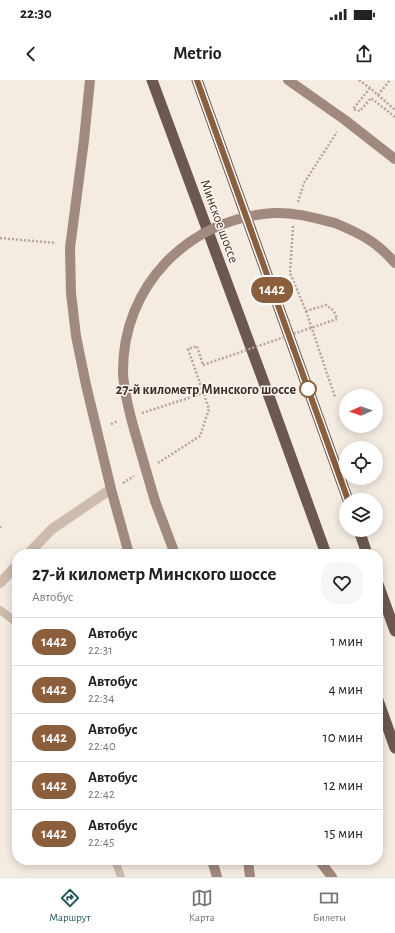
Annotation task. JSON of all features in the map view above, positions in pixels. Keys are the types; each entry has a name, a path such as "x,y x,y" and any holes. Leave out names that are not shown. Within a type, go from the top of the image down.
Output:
{"highway":[{"name":"Минское шоссе","path":"152,80 324,549"},
{"name":"Минское шоссе","path":"197,80 345,493"},
{"path":"361,537 365,549"},
{"path":"383,598 395,631"},
{"path":"383,714 395,748"}],"main road":[{"path":"90,80 70,248 71,293 76,336 111,489 128,549"},
{"path":"288,80 345,120 395,159"},
{"path":"173,549 155,502 127,403 123,373 126,342 133,313 147,286 166,262 189,242 215,226 244,217 274,213 304,215 335,223 363,235 383,249 395,263"},
{"path":"213,865 217,877"},
{"path":"249,865 250,877"},
{"path":"323,865 332,877"}],"street":[{"path":"33,549 52,529 111,489"},
{"path":"0,583 12,571"}],"lane":[{"path":"0,610 12,619"},
{"path":"117,865 121,877"}],"path":[{"path":"359,80 395,110"},
{"path":"378,95 390,80"},
{"path":"370,88 353,109 360,112 371,98 395,117"},
{"path":"296,209 304,183 337,132"},
{"path":"293,222 290,273 306,310 335,397"},
{"path":"0,238 56,243"},
{"path":"157,464 200,436 209,409 188,349 197,346 203,365 337,319 334,311 326,305 306,310"},
{"path":"140,414 204,393"},
{"path":"111,424 125,419"},
{"path":"111,489 138,474"}],"bus line":[{"name":"1442","path":"197,80 345,493"}],"place":[{"name":"27-й километр Минского шоссе","path":"308,389"}]}
